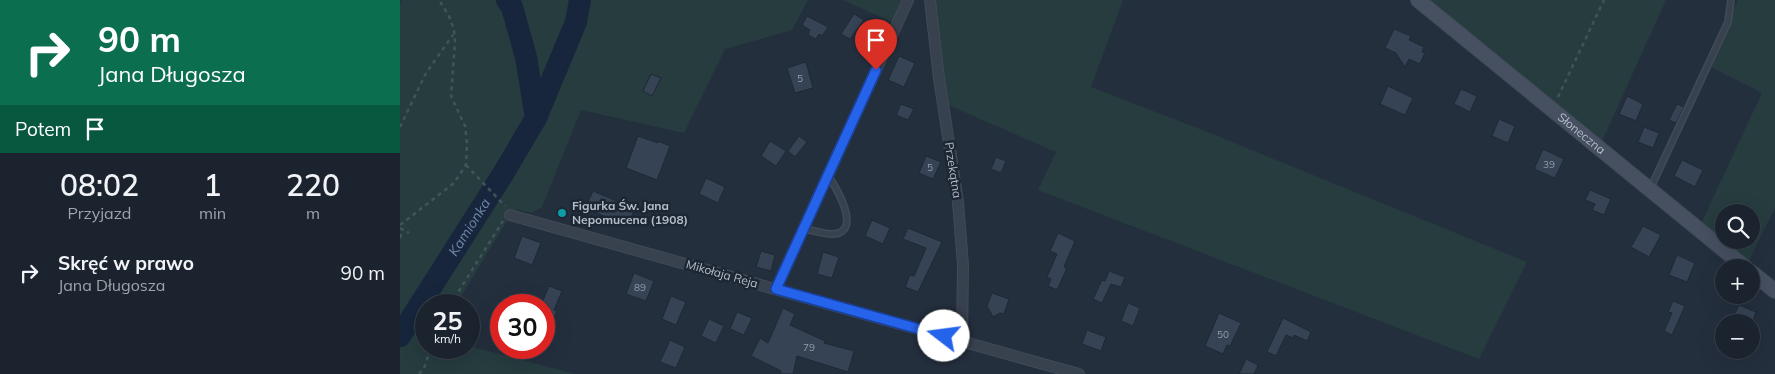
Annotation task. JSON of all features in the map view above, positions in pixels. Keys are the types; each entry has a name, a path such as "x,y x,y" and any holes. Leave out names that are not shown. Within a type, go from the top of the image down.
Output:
{"street":[{"path":"776,289 908,0"},
{"name":"Przekątna","path":"930,0 939,78 958,202 963,264 962,342"},
{"name":"Słoneczna","path":"1418,0 1735,259"},
{"name":"Mikołaja Reja","path":"510,213 1079,374"},
{"path":"1760,279 1775,291"}],"lane":[{"path":"1650,190 1728,22 1732,0"},
{"path":"803,229 834,234 840,232 845,227 847,219 846,210 828,175"}],"path":[{"path":"400,238 401,227 454,183 462,174 466,165 468,144 465,126 452,96 454,34 449,16 439,0"},
{"path":"1552,109 1604,0"},
{"path":"400,127 426,73 454,34"},
{"path":"457,294 502,222 510,213 466,165"},
{"path":"401,227 409,233"},
{"path":"419,374 424,368 427,359"}],"green space":[{"path":"402,0 808,0 792,30 725,49 684,133 581,110 542,207 531,213 514,209 463,294 415,294 415,359 480,359 480,349 490,352 490,359 518,359 575,374 400,374 400,4"},
{"path":"843,0 905,0 895,24"},
{"path":"936,0 1123,0 1091,87 1205,131 1527,262 1479,359 1038,190 1056,152 948,105"},
{"path":"1430,0 1666,0 1598,150 1426,9"},
{"path":"1738,0 1775,0 1775,208 1760,239 1760,204 1715,204 1715,243 1698,230 1762,93 1707,65"},
{"path":"1723,249 1755,249 1750,259 1736,259"}],"building":[{"path":"854,14 864,20 850,39 841,34"},
{"path":"807,16 828,27 822,36 819,34 816,39 808,35 810,30 802,25"},
{"path":"1394,29 1411,36 1409,40 1424,47 1422,52 1425,53 1420,64 1409,59 1405,67 1396,53 1385,48"},
{"path":"899,56 915,63 904,87 888,80"},
{"path":"806,62 813,88 795,93 787,68"},
{"path":"651,74 661,78 652,96 643,91"},
{"path":"1388,86 1413,98 1405,115 1380,104"},
{"path":"1461,89 1477,96 1470,112 1454,104"},
{"path":"1627,96 1643,104 1636,121 1619,114"},
{"path":"901,104 914,109 908,120 896,115"},
{"path":"1677,104 1684,107 1676,123 1669,120"},
{"path":"1499,119 1515,126 1508,143 1492,136"},
{"path":"1644,127 1659,133 1653,148 1638,142"},
{"path":"638,136 670,146 657,180 626,168"},
{"path":"799,136 807,142 795,157 788,151"},
{"path":"770,141 786,151 776,166 761,156"},
{"path":"1543,149 1564,159 1555,178 1534,169"},
{"path":"926,156 941,162 933,179 919,173"},
{"path":"996,157 1006,161 1001,173 991,169"},
{"path":"1682,160 1703,170 1695,187 1674,176"},
{"path":"706,178 725,187 718,203 699,194"},
{"path":"1590,190 1611,199 1604,215 1592,210 1595,204 1585,200"},
{"path":"593,191 635,209 627,226 585,208"},
{"path":"872,220 890,228 883,244 865,236"},
{"path":"1643,226 1661,235 1649,257 1631,247"},
{"path":"908,228 942,242 918,292 905,287 910,275 914,276 926,248 903,239"},
{"path":"1058,233 1075,241 1064,267 1067,268 1057,290 1048,286 1051,279 1047,277 1057,254 1050,251"},
{"path":"522,236 541,243 532,265 514,258"},
{"path":"761,251 775,255 771,271 756,267"},
{"path":"823,252 839,257 832,278 817,274"},
{"path":"1677,255 1695,263 1687,282 1669,275"},
{"path":"1109,271 1125,277 1121,287 1111,284 1102,303 1093,299 1102,280 1105,281"},
{"path":"634,273 654,281 646,301 626,294"},
{"path":"549,286 562,291 555,308 555,294 546,294"},
{"path":"992,293 1009,299 1004,314 1000,313 993,317 987,306"},
{"path":"671,296 686,302 676,325 662,319"},
{"path":"1673,301 1685,306 1672,335 1664,331 1672,313 1668,312"},
{"path":"1128,303 1140,308 1133,326 1121,321"},
{"path":"1739,305 1756,312 1755,314 1735,314"},
{"path":"783,308 795,314 790,325 825,341 824,343 854,351 848,372 797,356 793,374 780,374 781,371 751,356 760,338 768,343"},
{"path":"737,312 752,318 744,335 730,329"},
{"path":"1219,313 1241,323 1230,346 1227,345 1223,354 1205,346"},
{"path":"1283,318 1311,332 1307,341 1294,335 1293,338 1286,335 1276,356 1267,352"},
{"path":"709,319 724,326 716,343 701,336"},
{"path":"1087,330 1106,337 1101,351 1082,344"},
{"path":"670,340 685,347 676,368 660,362"},
{"path":"1246,359 1258,365 1254,374 1239,374"}],"waterway":[{"name":"Kamionka","path":"400,336 503,174 536,118 526,57 512,7 507,0"},
{"name":"Kamionka","path":"536,118 576,22 580,0"}],"place":[{"name":"Figurka Św. Jana Nepomucena (1908)","path":"562,213"}],"route":[{"path":"876,70 776,289 944,336"}]}
